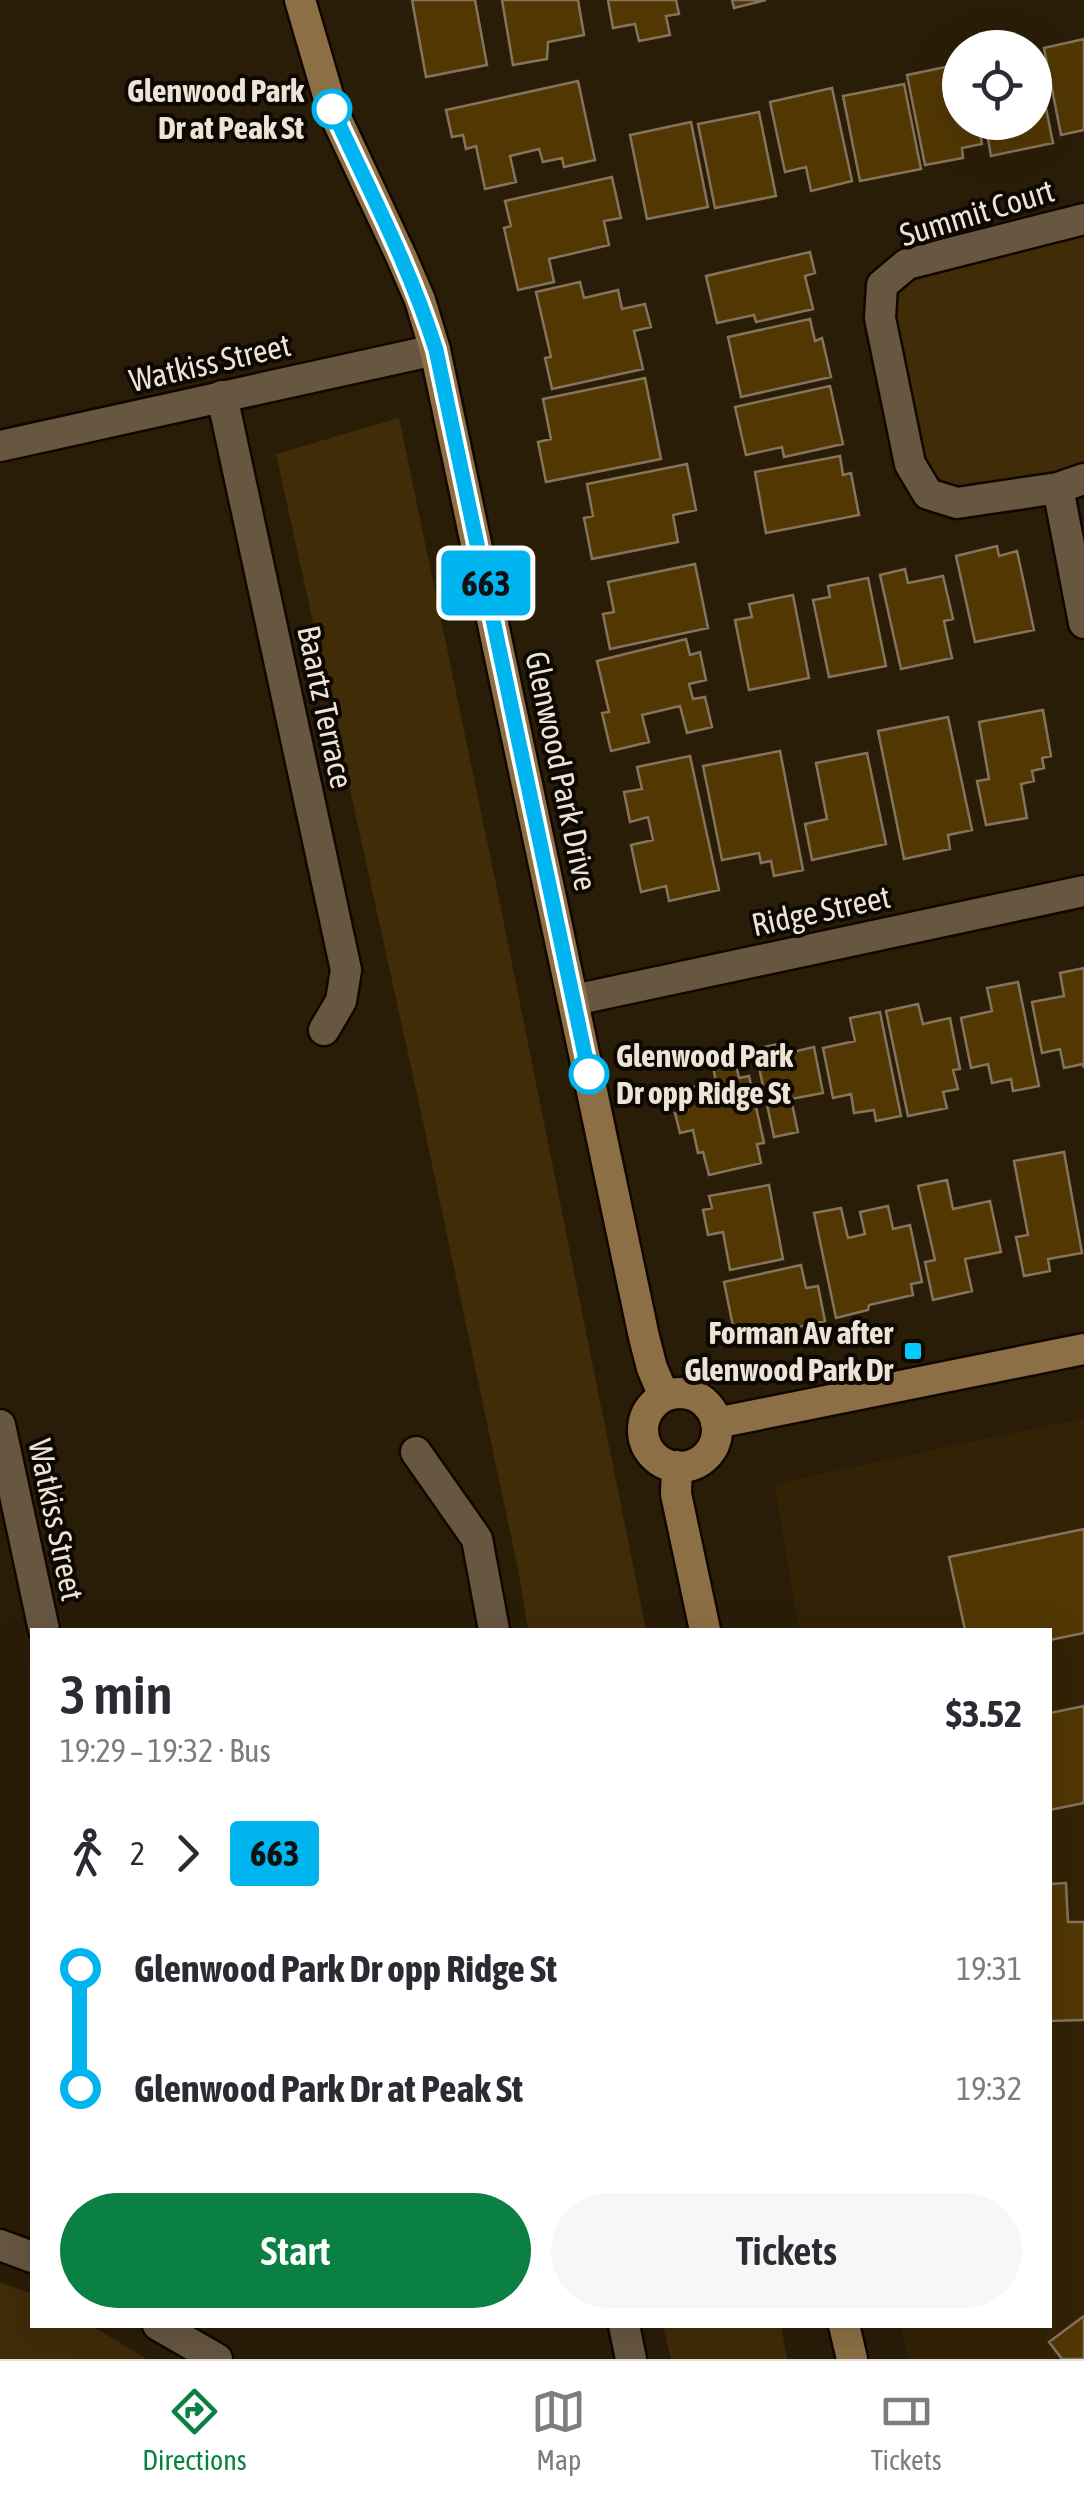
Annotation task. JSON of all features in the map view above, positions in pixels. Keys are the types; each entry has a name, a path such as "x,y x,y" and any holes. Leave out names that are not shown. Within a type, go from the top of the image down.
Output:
{"street":[{"name":"Glenwood Park Drive","path":"300,0 332,109 388,224 436,350 644,1337 664,1396"},
{"name":"Summit Court","path":"1084,219 907,264 882,286 880,318 910,464 928,494 957,503 1071,483 1084,624"},
{"name":"Watkiss Street","path":"0,446 436,350"},
{"name":"Baartz Terrace","path":"222,396 346,970 341,1001 324,1030"},
{"name":"Ridge Street","path":"574,1000 1084,891"},
{"path":"716,1423 1084,1348"},
{"path":"664,1396 697,1397 713,1412 717,1434 708,1454 689,1466 666,1464 648,1448 644,1437 647,1413 664,1396"},
{"name":"Watkiss Street","path":"0,1425 11,1533 43,1628"},
{"path":"416,1452 478,1539 494,1628"},
{"path":"677,1466 676,1494 705,1628"},
{"path":"0,2246 30,2256"},
{"path":"163,2328 217,2359"},
{"path":"625,2328 630,2359"},
{"path":"845,2328 852,2359"}],"shaded area":[{"path":"1084,219 1084,479 928,494 880,318 907,264"},
{"path":"399,418 646,1628 528,1628 419,1103 276,454"},
{"path":"1084,1418 1084,2359 908,2359 902,2328 1052,2328 1052,1628 800,1628 774,1484"},
{"path":"0,2282 30,2293 30,2328 95,2328 147,2359 0,2359"},
{"path":"664,2328 782,2328 787,2359 671,2359"}],"building":[{"path":"412,0 475,0 487,65 426,77"},
{"path":"502,0 578,0 584,35 548,42 547,59 513,65"},
{"path":"608,0 676,0 679,14 666,16 670,35 639,41 635,24 613,28"},
{"path":"732,0 766,0 734,8"},
{"path":"1084,39 1084,130 1061,135 1052,89 1052,46"},
{"path":"942,68 942,140 981,140 982,144 962,148 963,158 925,165 907,75"},
{"path":"578,81 595,160 564,167 562,158 543,162 539,149 510,156 516,182 485,189 476,146 466,149 463,135 452,137 446,110"},
{"path":"904,84 921,169 860,181 843,96"},
{"path":"832,88 852,181 811,191 806,167 785,172 770,102"},
{"path":"759,112 776,196 715,208 698,124"},
{"path":"691,122 708,207 647,219 630,135"},
{"path":"1052,138 1053,143 991,156 988,140"},
{"path":"612,177 621,218 604,221 609,245 549,259 554,282 518,290 504,228 511,226 505,201"},
{"path":"810,252 815,273 805,276 813,309 756,322 754,315 717,323 706,276"},
{"path":"580,282 584,298 618,290 622,309 645,304 651,327 634,331 643,369 552,389 545,358 551,357 536,292"},
{"path":"810,319 815,341 822,338 831,377 741,397 728,337"},
{"path":"645,378 661,459 546,482 538,442 551,439 543,399"},
{"path":"830,386 843,444 784,457 782,447 746,455 735,407"},
{"path":"840,456 843,475 851,473 859,515 766,533 755,472"},
{"path":"687,464 696,510 673,515 678,542 592,559 584,518 593,516 587,484"},
{"path":"997,546 999,556 1017,551 1034,630 975,642 956,556"},
{"path":"695,564 708,628 610,649 603,614 614,612 608,582"},
{"path":"905,569 908,583 943,576 953,619 944,621 952,658 901,669 880,575"},
{"path":"868,578 886,666 829,677 813,600 830,597 828,586"},
{"path":"793,595 809,678 749,690 735,620 752,617 749,604"},
{"path":"686,639 690,655 700,652 706,680 689,684 693,699 705,697 712,727 687,733 680,706 642,715 649,742 611,751 602,713 609,712 597,661"},
{"path":"1043,710 1051,756 1042,758 1044,768 1032,771 1034,781 1021,784 1027,818 986,825 977,781 989,779 979,722"},
{"path":"948,717 972,830 948,835 950,849 904,859 878,731"},
{"path":"780,751 803,870 774,876 771,861 761,863 759,853 722,860 703,766"},
{"path":"867,753 886,844 812,860 805,824 827,819 816,763"},
{"path":"690,756 719,890 669,901 666,886 641,892 631,845 653,840 648,817 630,822 624,792 642,789 637,767"},
{"path":"1084,968 1084,1068 1083,1064 1064,1068 1060,1049 1042,1053 1032,1002 1064,996 1060,973"},
{"path":"1018,982 1039,1086 1013,1091 1011,1079 992,1083 988,1064 971,1068 961,1018 992,1011 987,988"},
{"path":"918,1004 923,1024 950,1018 960,1069 953,1070 958,1089 943,1092 947,1108 908,1116 886,1011"},
{"path":"880,1012 901,1116 876,1121 874,1110 854,1113 851,1094 833,1098 823,1048 855,1041 850,1018"},
{"path":"782,1043 784,1054 814,1047 823,1093 791,1099 798,1132 774,1137 755,1049"},
{"path":"732,1047 739,1078 749,1076 764,1143 757,1144 761,1163 709,1175 693,1130 680,1133 675,1113 687,1110 683,1089 716,1082 710,1052"},
{"path":"1064,1152 1082,1253 1048,1259 1050,1271 1024,1276 1016,1237 1028,1235 1014,1161"},
{"path":"947,1180 953,1209 990,1201 1001,1252 965,1259 972,1291 933,1300 925,1262 935,1260 918,1186"},
{"path":"769,1185 783,1259 730,1270 723,1232 708,1235 703,1210 712,1208 709,1196"},
{"path":"888,1206 893,1229 910,1225 922,1282 911,1284 913,1295 869,1305 868,1310 836,1318 814,1213 841,1208 848,1238 865,1234 860,1212"},
{"path":"801,1265 806,1288 818,1286 825,1321 736,1341 724,1282"},
{"path":"1084,1529 1084,1633 1052,1640 1052,1628 965,1628 949,1557"},
{"path":"1084,1706 1084,1803 1052,1810 1052,1713"},
{"path":"1066,1883 1068,1922 1084,1922 1084,2020 1052,2021 1052,1884"},
{"path":"1084,2316 1084,2359 1062,2359 1049,2342"}],"bus line":[{"name":"663","path":"332,109 420,300 436,350 589,1074"}],"place":[{"name":"Glenwood Park Dr at Peak St","path":"332,109"},
{"name":"Glenwood Park Dr opp Ridge St","path":"589,1074"},
{"name":"Forman Av after Glenwood Park Dr","path":"913,1351"}]}
